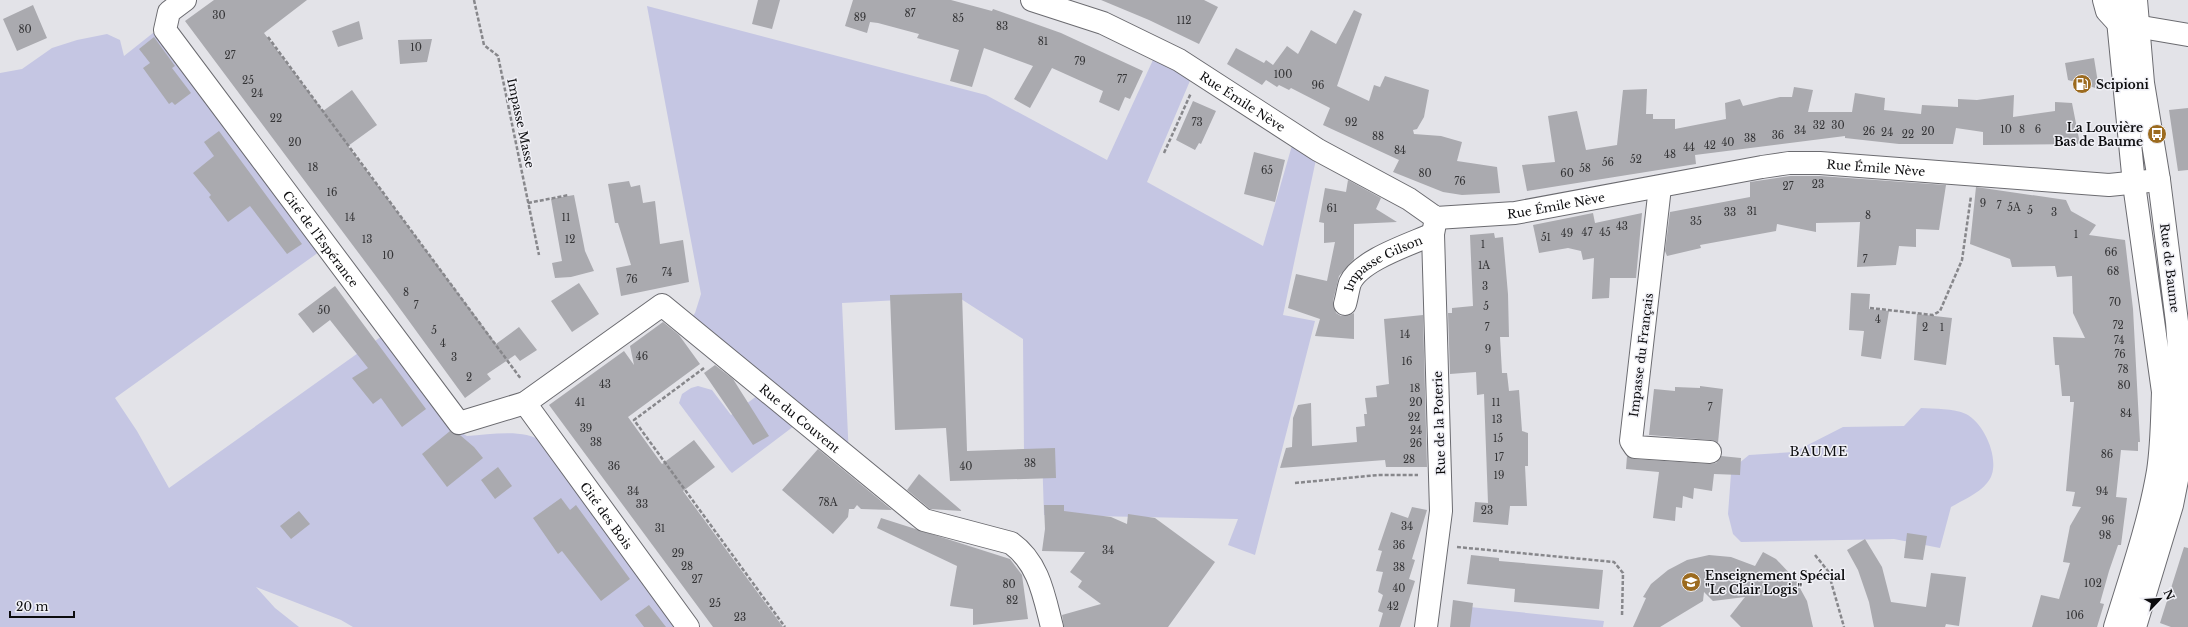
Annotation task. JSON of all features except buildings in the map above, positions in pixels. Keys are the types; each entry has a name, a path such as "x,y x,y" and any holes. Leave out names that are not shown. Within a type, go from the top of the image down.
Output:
{"street":[{"name":"Cité de l'Espérance","path":"185,0 169,12 165,30 458,423 530,400"},
{"name":"Rue Émile Nève","path":"1032,0 1103,24 1158,49 1200,72 1318,150 1409,199 1434,226 1515,213 1789,163 1820,163 2109,185 2134,184 2159,180"},
{"path":"2104,0 2107,11 2118,23 2188,36"},
{"name":"Rue de Baume","path":"2115,627 2141,544 2158,469 2162,426 2163,392 2155,323 2134,184 2116,0"},
{"name":"Rue de Baume","path":"2135,627 2172,505 2179,470 2182,389 2182,322 2143,83 2136,0"},
{"name":"Impasse du Français","path":"1660,187 1631,441 1634,447 1710,452"},
{"name":"Impasse Gilson","path":"1345,304 1350,283 1358,271 1434,226"},
{"name":"Rue de la Poterie","path":"1426,627 1441,511 1434,226"},
{"name":"Rue du Couvent","path":"530,400 662,305 924,520 1011,543 1022,551 1037,573 1052,627"},
{"path":"2155,323 2182,322"},
{"name":"Cité des Bois","path":"530,400 688,627"}],"path":[{"name":"Impasse Masse","path":"474,0 484,45 498,56 539,255"},
{"path":"268,37 530,400"},
{"path":"1164,153 1200,72"},
{"path":"1870,308 1934,316 1940,311 1962,260 1974,174"},
{"path":"528,203 569,195"},
{"path":"722,354 634,420 785,627"},
{"path":"1295,483 1378,475 1441,475"},
{"path":"1437,545 1614,562 1623,573 1622,616"},
{"path":"1815,554 1828,571 1844,627"}],"shaded area":[{"path":"647,6 986,95 1107,160 1158,49 1195,69 1147,182 1263,246 1295,135 1318,150 1283,315 1315,321 1255,555 1228,545 1238,519 1044,515 1042,453 1024,453 1023,339 958,297 842,303 849,458 802,420 732,473 679,403 682,394 691,388 698,386 712,390 731,415 765,390 686,325 695,313 701,294"},
{"path":"165,30 326,247 115,398 137,431 169,488 389,331 452,427 467,436 506,433 526,435 543,442 688,627 353,627 341,620 256,587 275,608 299,627 0,627 0,73 22,69 52,48 77,40 107,34 120,40 124,56 153,33"},
{"path":"1921,408 1950,410 1966,414 1973,419 1986,436 1993,456 1992,476 1987,483 1975,494 1951,507 1940,548 1894,539 1741,542 1733,534 1728,514 1731,474 1738,464 1749,455 1794,452 1843,427 1904,426"},
{"path":"1470,607 1604,621 1603,627 1468,627"}],"place":[{"name":"Scipioni","path":"2082,84"},
{"name":"La Louvière Bas de Baume","path":"2157,134"},
{"name":"Enseignement Spécial \"Le Clair Logis\"","path":"1691,582"}],"district":[{"name":"BAUME","path":"1819,451"}]}
